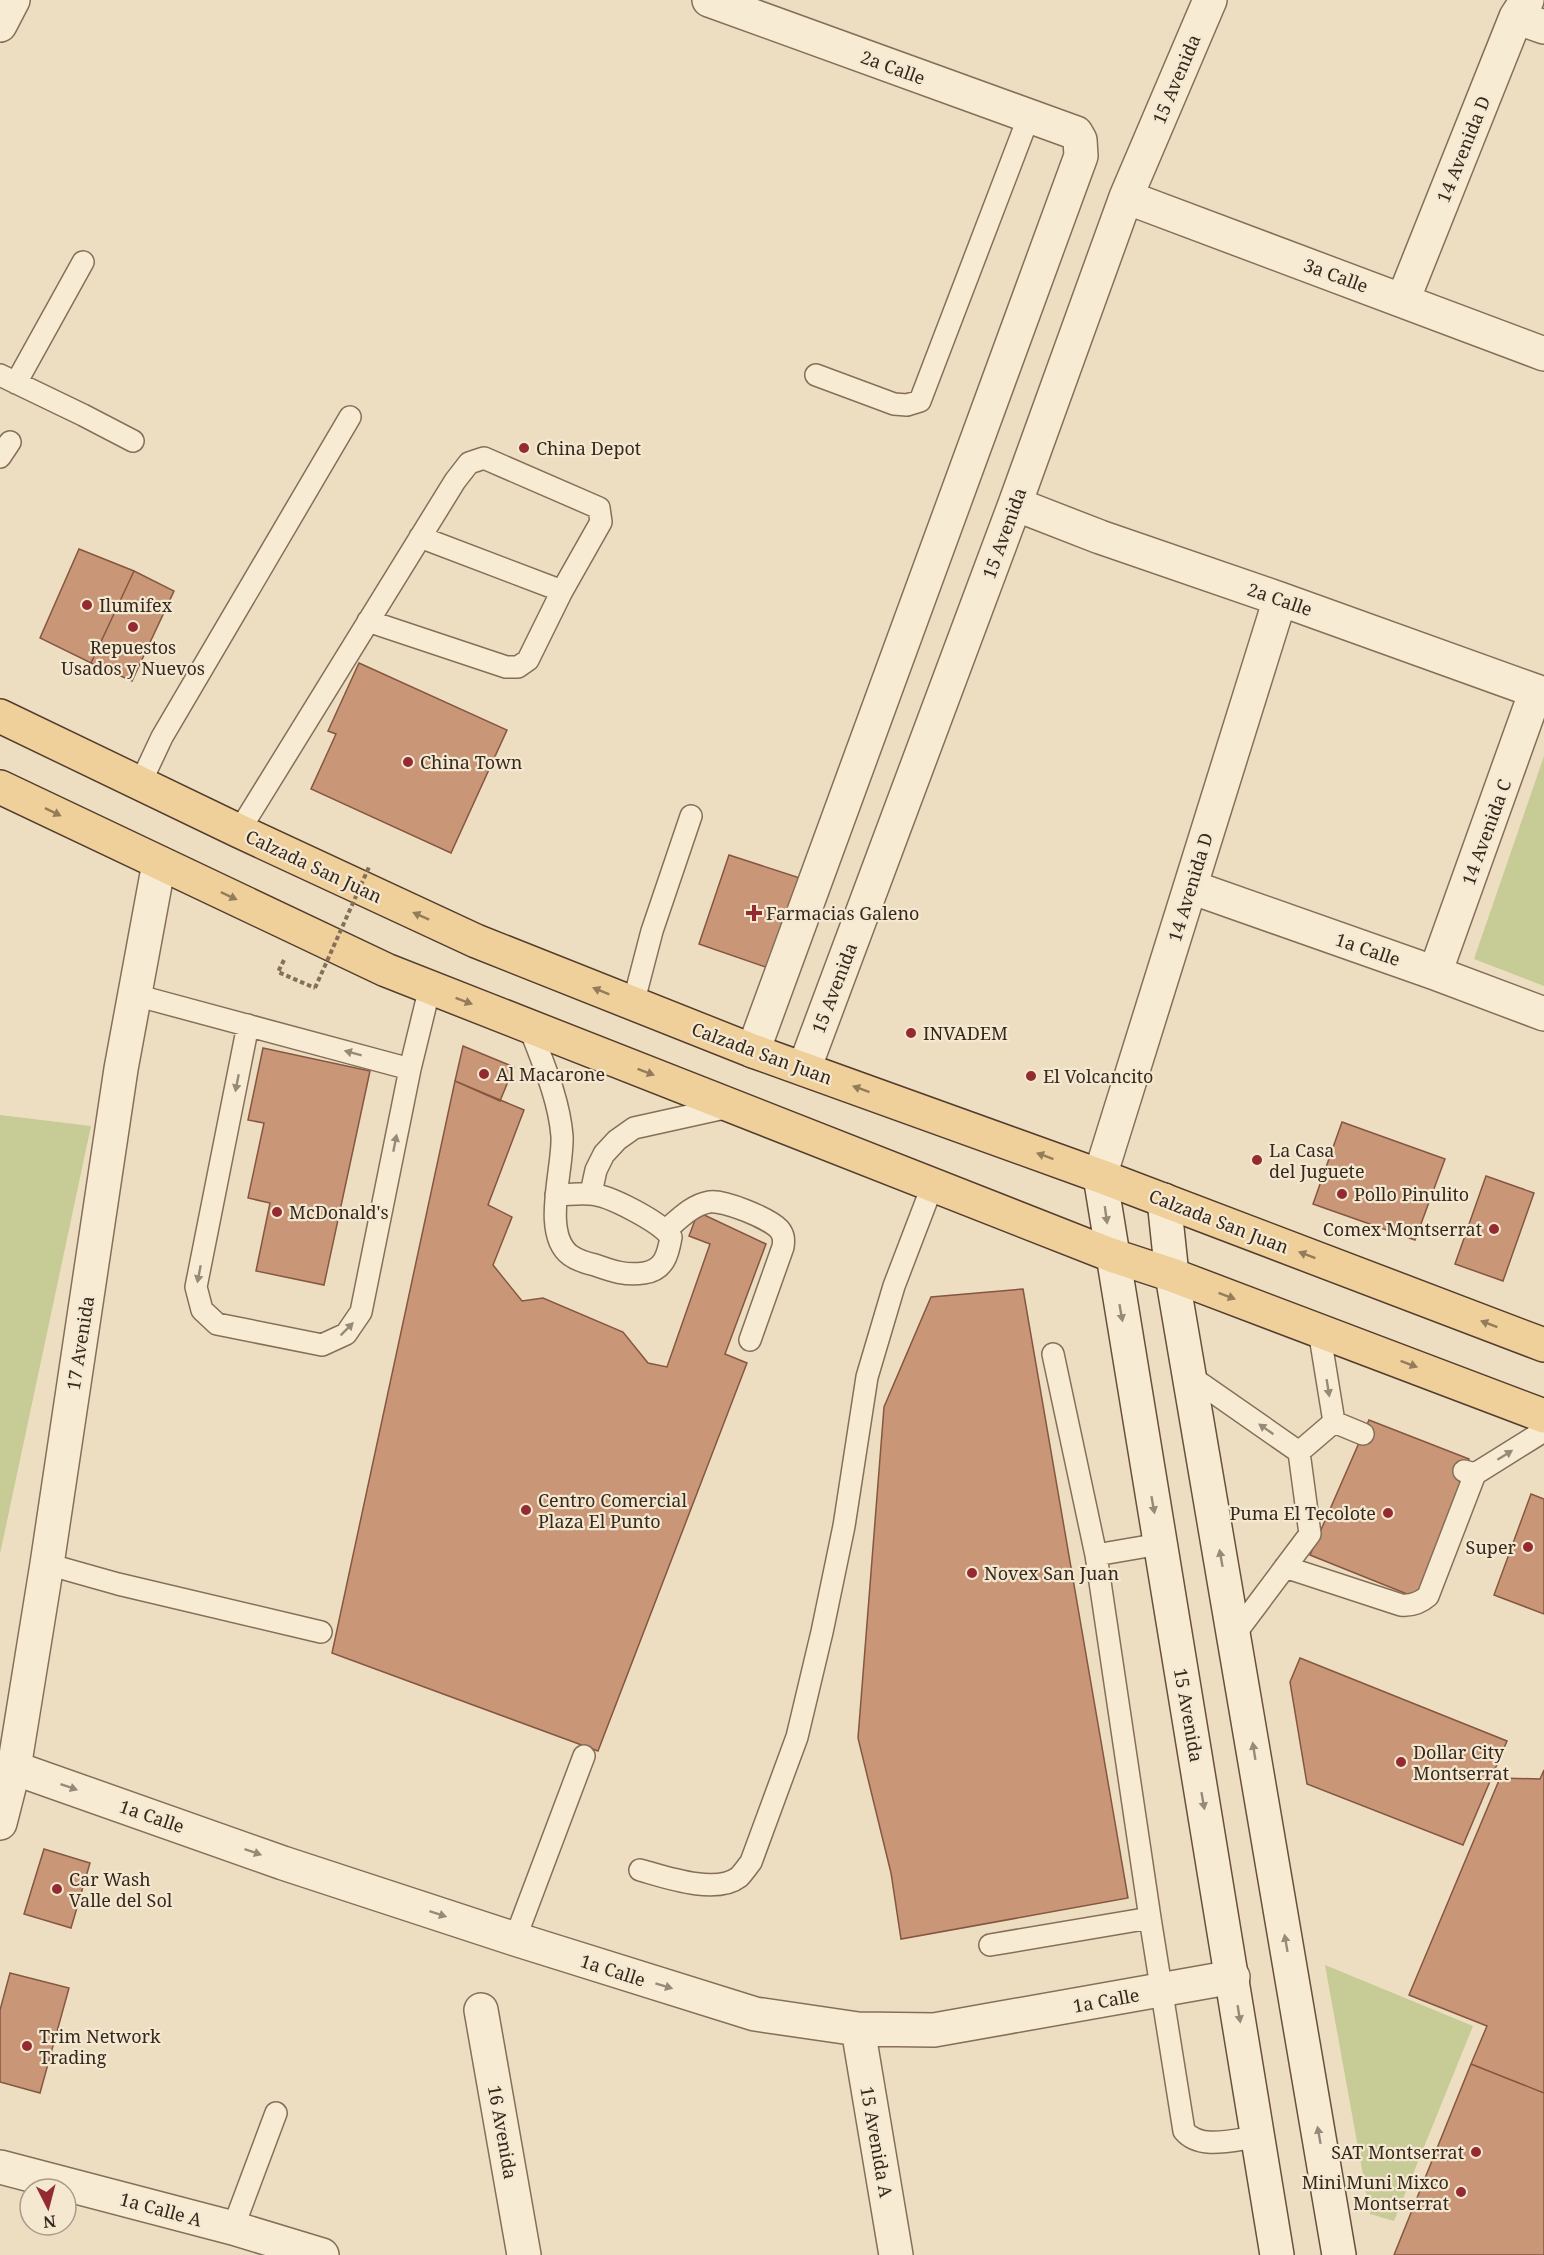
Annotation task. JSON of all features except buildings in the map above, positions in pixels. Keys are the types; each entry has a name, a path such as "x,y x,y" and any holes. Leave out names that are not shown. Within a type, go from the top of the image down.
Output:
{"main road":[{"name":"Calzada San Juan","path":"0,716 239,831 476,941 753,1051 1100,1176 1544,1344"},
{"path":"0,787 386,970 1111,1255 1172,1275 1544,1416"}],"street":[{"path":"0,25 13,0"},
{"name":"2a Calle","path":"709,0 1076,133 1080,140 1081,156 753,1051"},
{"name":"15 Avenida","path":"804,1069 1015,504 1126,197 1210,0"},
{"name":"14 Avenida D","path":"1403,300 1529,15"},
{"name":"3a Calle","path":"1126,197 1544,354"},
{"name":"2a Calle","path":"1015,504 1100,537 1540,693"},
{"name":"14 Avenida D","path":"1100,1176 1280,599"},
{"name":"14 Avenida C","path":"1435,973 1540,693"},
{"name":"17 Avenida","path":"0,1823 14,1768 121,1069 159,863"},
{"name":"1a Calle","path":"1191,886 1544,1014"},
{"name":"15 Avenida","path":"1100,1176 1111,1255 1278,2255"},
{"path":"1164,1200 1172,1275 1339,2255"},
{"name":"1a Calle","path":"14,1768 284,1863 515,1939 755,2014 858,2029 934,2030 1233,1977"},
{"name":"16 Avenida","path":"482,2010 524,2255"},
{"name":"15 Avenida A","path":"858,2029 896,2255"},
{"name":"1a Calle A","path":"0,2167 233,2228 322,2255"}],"lane":[{"path":"816,375 894,404 907,405 921,400 1029,116"},
{"path":"83,262 8,379 133,441"},
{"path":"140,784 162,736 350,417"},
{"path":"239,831 368,621 420,537 469,463 484,458 599,508 601,522 562,591 528,660 518,667 506,667 368,621"},
{"path":"420,537 562,591"},
{"path":"633,1004 652,931 691,816"},
{"path":"248,1025 196,1287 202,1310 217,1324 322,1345 346,1334 361,1312 410,1069 430,987"},
{"path":"135,995 410,1069"},
{"path":"529,1026 559,1114 562,1136 562,1157 556,1195 559,1242 569,1254 582,1261 628,1276 651,1272 660,1267 669,1251 670,1237 666,1230 652,1220 591,1193 556,1195"},
{"path":"591,1193 596,1170 604,1154 617,1140 634,1128 733,1106"},
{"path":"640,1870 685,1883 714,1884 737,1878 751,1862 800,1726 844,1526 867,1377 894,1286 933,1184"},
{"path":"666,1230 687,1211 714,1201 741,1209 779,1230 784,1239 783,1247 750,1340"},
{"path":"1319,1330 1334,1422"},
{"path":"1053,1354 1096,1555 1184,2131 1190,2138 1204,2142 1258,2137"},
{"path":"1190,1376 1299,1452 1310,1534 1234,1634"},
{"path":"1334,1422 1363,1434"},
{"path":"1299,1452 1334,1422"},
{"path":"1285,1568 1401,1605 1410,1606 1422,1602 1428,1596 1469,1473 1544,1431"},
{"path":"1096,1555 1160,1544"},
{"path":"47,1564 118,1584 321,1632"},
{"path":"515,1939 584,1756"},
{"path":"990,1946 1150,1918"},
{"path":"233,2228 276,2113"}],"path":[{"path":"278,972 315,988 369,867"}],"green space":[{"path":"1544,756 1544,986 1474,959"},
{"path":"0,1115 91,1126 0,1554"},
{"path":"1325,1965 1473,2026 1394,2221 1370,2214"}],"place":[{"name":"China Depot","path":"524,448"},
{"name":"Ilumifex","path":"87,605"},
{"name":"Repuestos Usados y Nuevos","path":"133,627"},
{"name":"China Town","path":"408,762"},
{"name":"Farmacias Galeno","path":"754,913"},
{"name":"INVADEM","path":"911,1033"},
{"name":"Al Macarone","path":"484,1074"},
{"name":"El Volcancito","path":"1031,1076"},
{"name":"La Casa del Juguete","path":"1257,1160"},
{"name":"Pollo Pinulito","path":"1342,1194"},
{"name":"McDonald's","path":"277,1212"},
{"name":"Comex Montserrat","path":"1494,1229"},
{"name":"Centro Comercial Plaza El Punto","path":"526,1510"},
{"name":"Puma El Tecolote","path":"1388,1513"},
{"name":"Super","path":"1528,1547"},
{"name":"Novex San Juan","path":"972,1573"},
{"name":"Dollar City Montserrat","path":"1401,1762"},
{"name":"Car Wash Valle del Sol","path":"57,1889"},
{"name":"Trim Network Trading","path":"27,2046"},
{"name":"SAT Montserrat","path":"1476,2152"},
{"name":"Mini Muni Mixco Montserrat","path":"1461,2192"}]}
